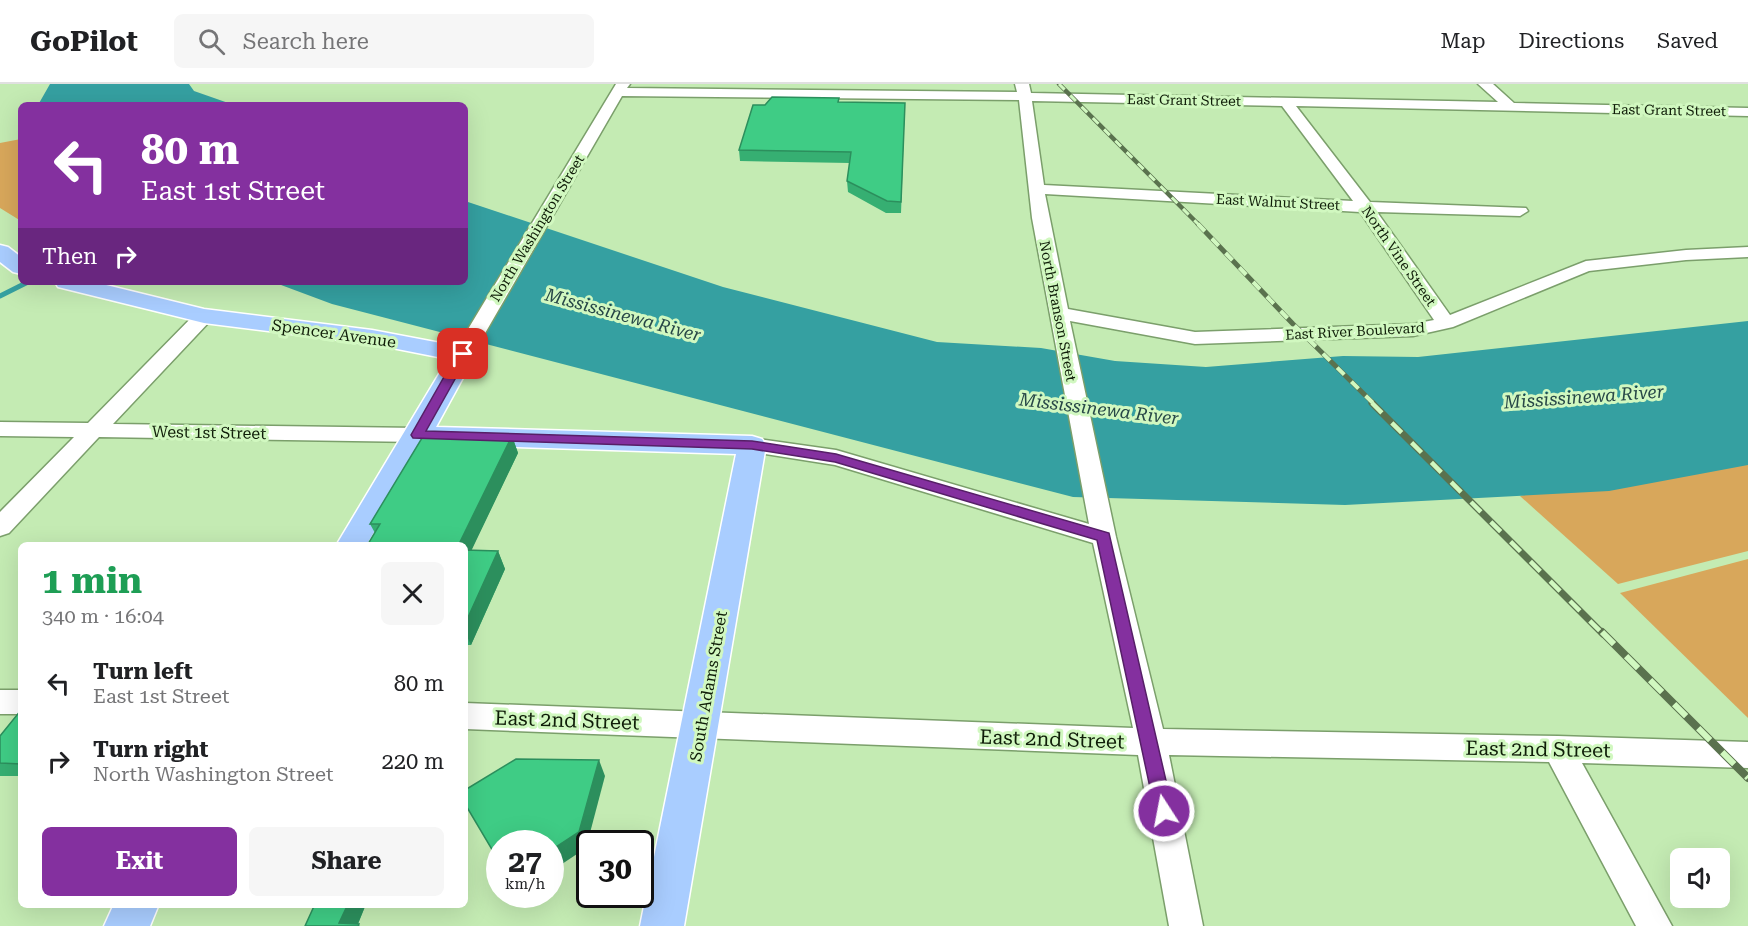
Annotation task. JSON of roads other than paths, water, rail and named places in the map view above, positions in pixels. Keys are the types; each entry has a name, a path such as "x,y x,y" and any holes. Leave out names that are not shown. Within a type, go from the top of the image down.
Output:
{"main road":[{"path":"0,252 18,265"},
{"name":"Spencer Avenue","path":"78,285 204,316 360,335 463,354"},
{"name":"North Washington Street","path":"353,542 418,435 463,354"},
{"path":"418,435 752,445"},
{"name":"South Adams Street","path":"662,926 752,445"},
{"path":"126,926 136,908"}],"street":[{"path":"1485,84 1511,107"},
{"name":"East Grant Street","path":"621,88 1024,91 1286,102 1748,112"},
{"name":"North Washington Street","path":"463,354 542,217 621,88"},
{"name":"North Branson Street","path":"1024,91 1040,218 1101,524 1151,742 1186,926"},
{"name":"North Vine Street","path":"1286,102 1365,207 1446,323"},
{"name":"East Walnut Street","path":"1037,189 1365,207 1520,211"},
{"name":"East River Boulevard","path":"1061,322 1195,338 1413,330 1446,323 1586,266 1686,255 1748,252"},
{"path":"0,527 204,316"},
{"name":"West 1st Street","path":"0,429 418,435"},
{"path":"752,445 836,458 1101,524"},
{"path":"0,702 18,702"},
{"name":"East 2nd Street","path":"468,716 1151,742 1558,749 1748,755"},
{"path":"1558,749 1655,926"}],"water":[{"path":"50,84 189,84 194,91 225,102 40,102"},
{"name":"Mississinewa River","path":"468,202 723,287 937,342 1041,348 1115,361 1206,367 1343,356 1418,357 1748,321 1748,465 1609,491 1345,505 1073,497 332,304 281,285 468,285"}],"waterway":[{"path":"0,296 22,285"}],"railway":[{"path":"1059,84 1199,225"},
{"path":"1198,224 1293,324 1374,404"},
{"path":"1372,403 1603,634"},
{"path":"1602,632 1748,778"}]}
